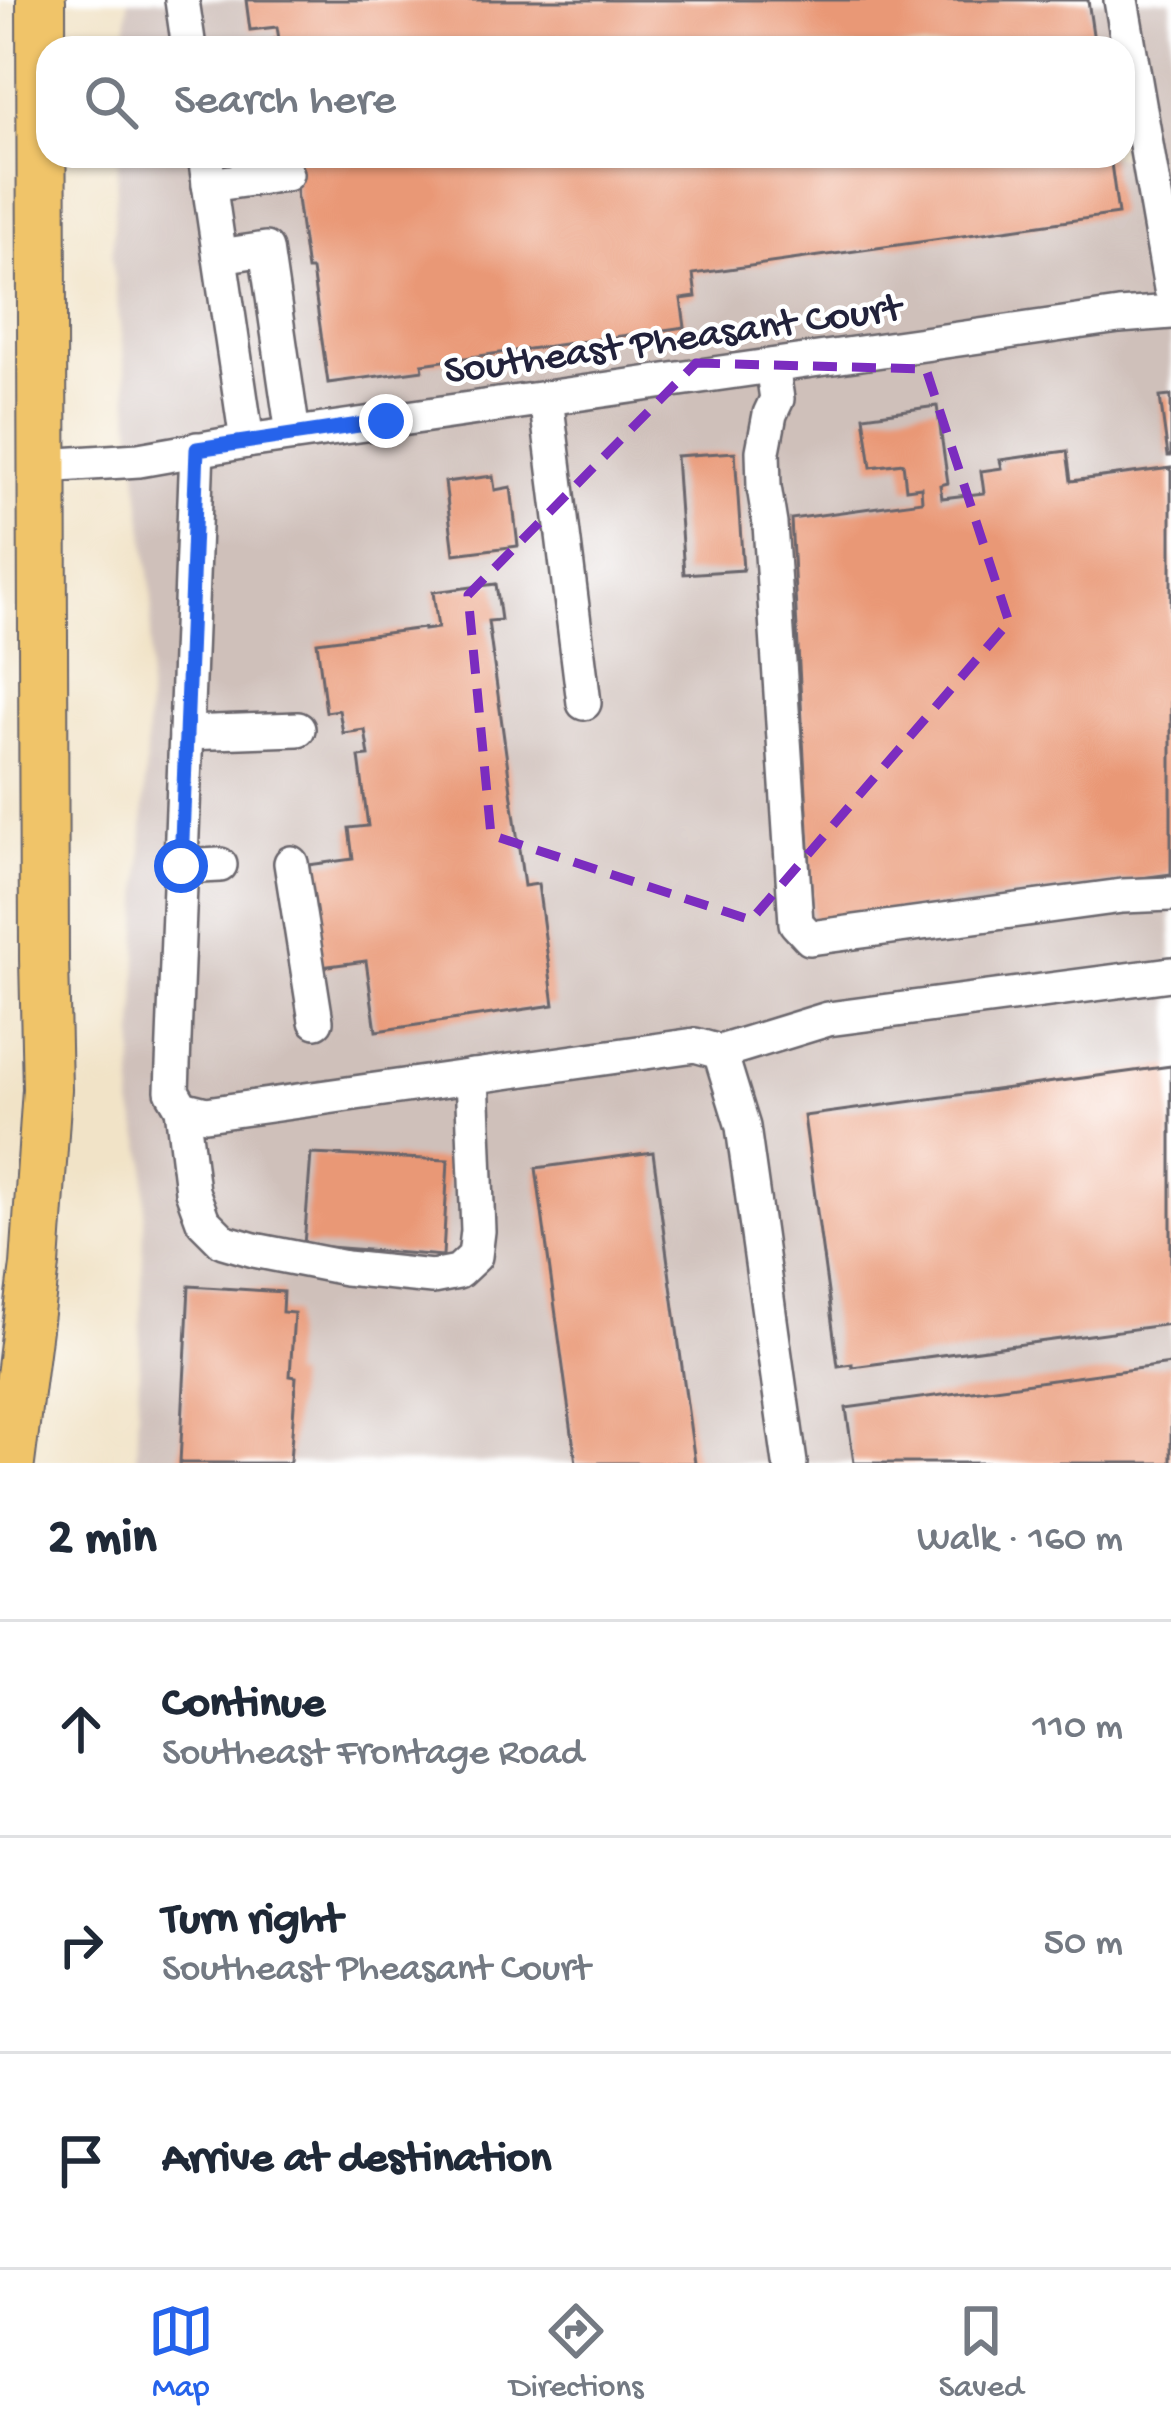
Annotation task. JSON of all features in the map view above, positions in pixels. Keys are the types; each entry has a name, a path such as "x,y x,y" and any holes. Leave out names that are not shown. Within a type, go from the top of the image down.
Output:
{"highway":[{"path":"41,0 41,36"},
{"path":"10,1463 35,1265 47,1089 42,168"}],"street":[{"path":"182,0 187,36"},
{"path":"1121,0 1127,36"},
{"path":"1135,81 1171,289"},
{"path":"248,441 207,170 286,174"},
{"path":"220,256 266,249 293,434"},
{"name":"Southeast Pheasant Court","path":"43,466 124,461 1171,312"},
{"path":"772,366 777,399 763,451 764,487 796,923 810,938 1100,899 1171,894"},
{"path":"546,398 584,704"},
{"path":"197,449 181,866 186,1042 177,1099 192,1191 203,1221 223,1240 254,1250 346,1268 432,1277 458,1272 475,1256 478,1231 472,1076"},
{"path":"186,734 298,729"},
{"path":"291,863 316,1022"},
{"path":"181,866 220,865"},
{"path":"177,1099 206,1114 695,1045 720,1052 828,1019 1171,974"},
{"path":"720,1052 743,1127 790,1463"}],"highlighted area":[{"path":"696,363 926,369 1009,622 751,920 491,835 468,595"}],"shaded area":[{"path":"128,0 1171,0 1171,1463 136,1463 146,1162 132,1106 152,598 112,259 117,168 1135,168 1135,36 126,36"}],"building":[{"path":"246,0 1088,0 1093,36 278,36 277,27 250,30"},
{"path":"293,168 1112,168 1118,214 693,274 696,297 681,299 685,327 422,364 423,370 328,383 312,270 307,270"},
{"path":"1171,396 1171,456 1168,456 1160,397"},
{"path":"937,406 948,483 940,485 942,498 984,493 981,471 1002,468 1000,460 1067,451 1071,481 1171,468 1171,874 813,922 791,519 922,501 921,487 906,489 903,463 871,467 864,416"},
{"path":"735,452 743,570 684,574 676,456"},
{"path":"493,476 495,490 511,487 518,546 454,554 445,482"},
{"path":"496,584 501,620 488,621 524,886 538,884 554,1005 376,1031 366,961 321,967 308,865 353,859 349,828 368,826 359,757 369,756 365,730 343,733 339,710 326,712 317,642 438,628 433,592"},
{"path":"1171,1066 1171,1324 838,1366 804,1116"},
{"path":"653,1152 695,1463 576,1463 536,1168"},
{"path":"311,1154 448,1160 443,1256 304,1245"},
{"path":"189,1286 283,1292 282,1312 294,1313 290,1376 296,1377 288,1463 180,1463"},
{"path":"1171,1364 1171,1463 854,1463 846,1408"}],"route":[{"path":"181,866 197,449 386,421"}]}
